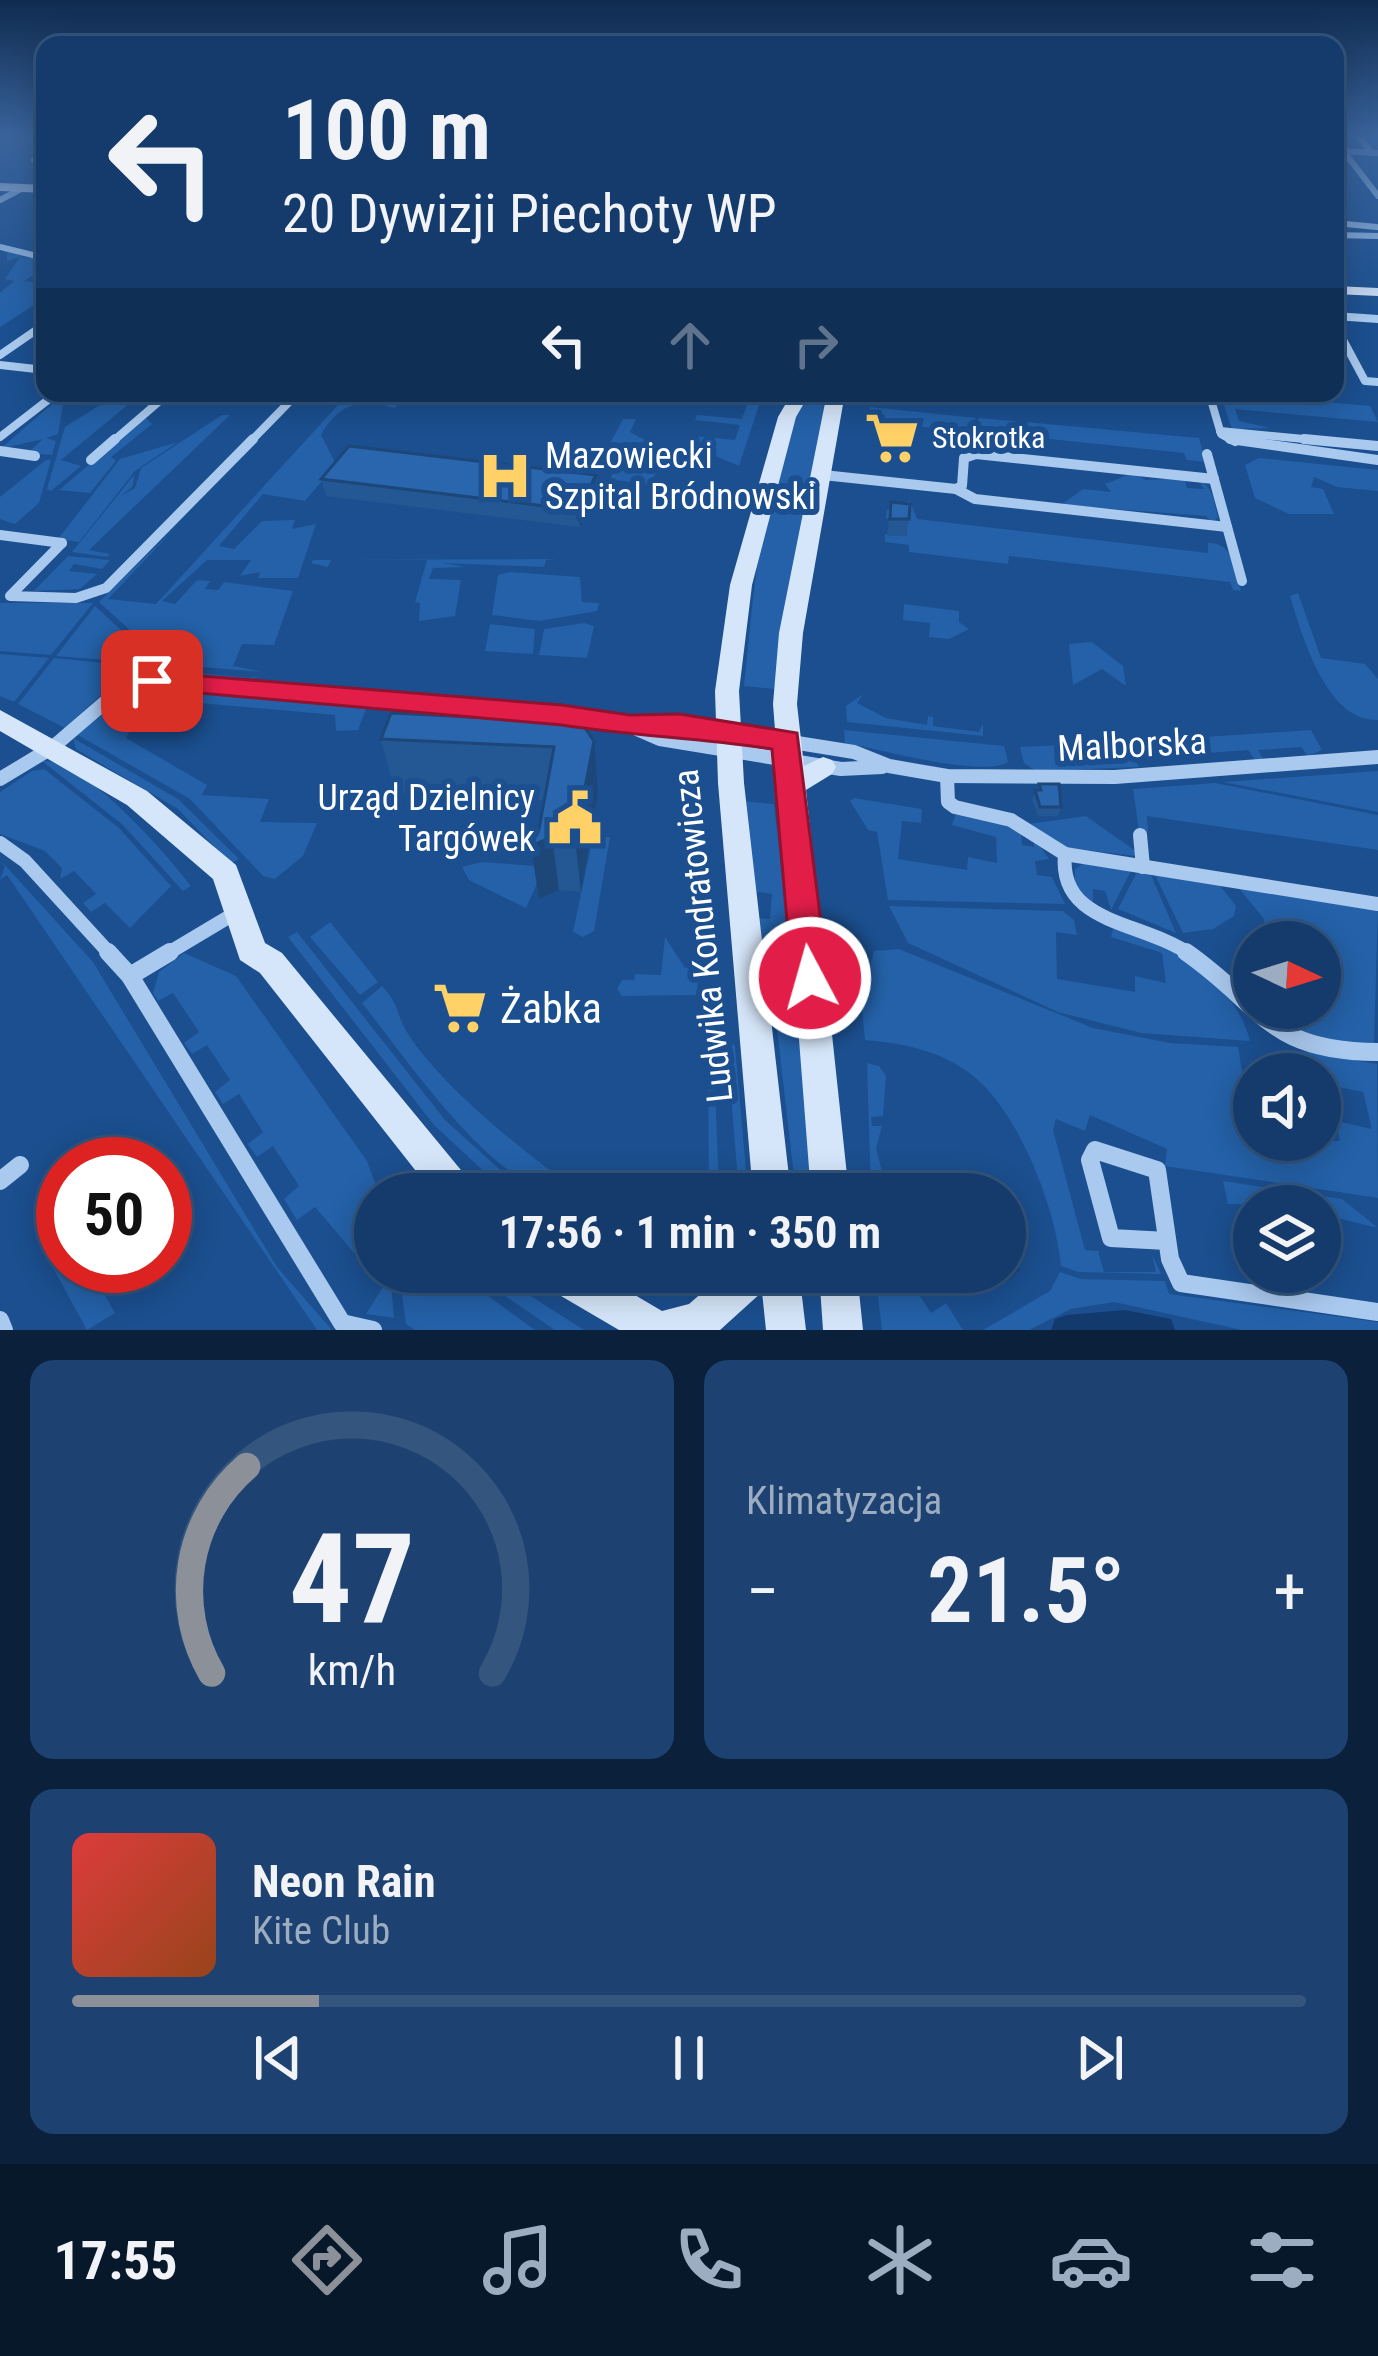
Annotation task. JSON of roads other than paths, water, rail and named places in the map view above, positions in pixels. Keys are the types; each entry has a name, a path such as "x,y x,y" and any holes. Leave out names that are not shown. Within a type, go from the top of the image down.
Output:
{"main road":[{"path":"1344,290 1378,292"},
{"name":"Ludwika Kondratowicza","path":"770,1173 728,741 737,602 787,417 796,402"},
{"path":"828,1173 789,762 789,645 835,402"},
{"path":"0,718 136,798 197,850 209,883 247,924 441,1173"},
{"path":"789,762 823,766"},
{"path":"595,1293 661,1330 700,1322 732,1293"},
{"path":"782,1293 786,1330"},
{"path":"840,1293 843,1330"}],"street":[{"path":"1344,224 1377,227"},
{"path":"1344,235 1378,236"},
{"path":"0,247 36,256"},
{"path":"1344,325 1378,319"},
{"path":"2,353 36,330"},
{"path":"1344,342 1365,381 1378,382"},
{"path":"0,365 36,369"},
{"path":"0,437 45,402"},
{"path":"91,460 159,402"},
{"path":"0,535 62,543 12,589 13,598 76,598 100,591 288,402"},
{"path":"1212,402 1221,432 1250,447 1378,460"},
{"path":"1221,432 1378,446"},
{"path":"0,452 35,456"},
{"path":"956,489 962,486 964,458 971,454 1214,479"},
{"path":"1207,454 1242,581"},
{"path":"823,475 956,489 976,499 1227,527"},
{"name":"Malborska","path":"41,740 139,682 562,715 630,726 660,739 728,741 789,762 854,752 889,766"},
{"path":"3,777 41,740"},
{"path":"3,777 41,740"},
{"name":"Malborska","path":"823,766 889,766 947,776 1115,777 1378,757"},
{"path":"947,776 948,802 955,807 1011,820 1065,854 1378,904"},
{"path":"1140,835 1143,867"},
{"path":"0,843 26,861 130,976 342,1324 373,1330"},
{"path":"1065,854 1065,877 1079,905 1134,921 1171,940 1213,973 1264,1027 1334,1048 1378,1052"},
{"path":"130,976 247,924"},
{"path":"1167,1240 1111,1238 1090,1160 1095,1150 1157,1170 1167,1240 1181,1283 1378,1312"},
{"path":"0,1181 20,1165"},
{"path":"0,1320 4,1330"}],"waterway":[{"path":"1066,1330 1125,1325 1160,1330"}],"place":[{"name":"Stokrotka","path":"892,438"},
{"name":"Mazowiecki Szpital Bródnowski","path":"505,476"},
{"name":"Urząd Dzielnicy Targówek","path":"575,818"},
{"name":"Żabka","path":"460,1008"}]}
